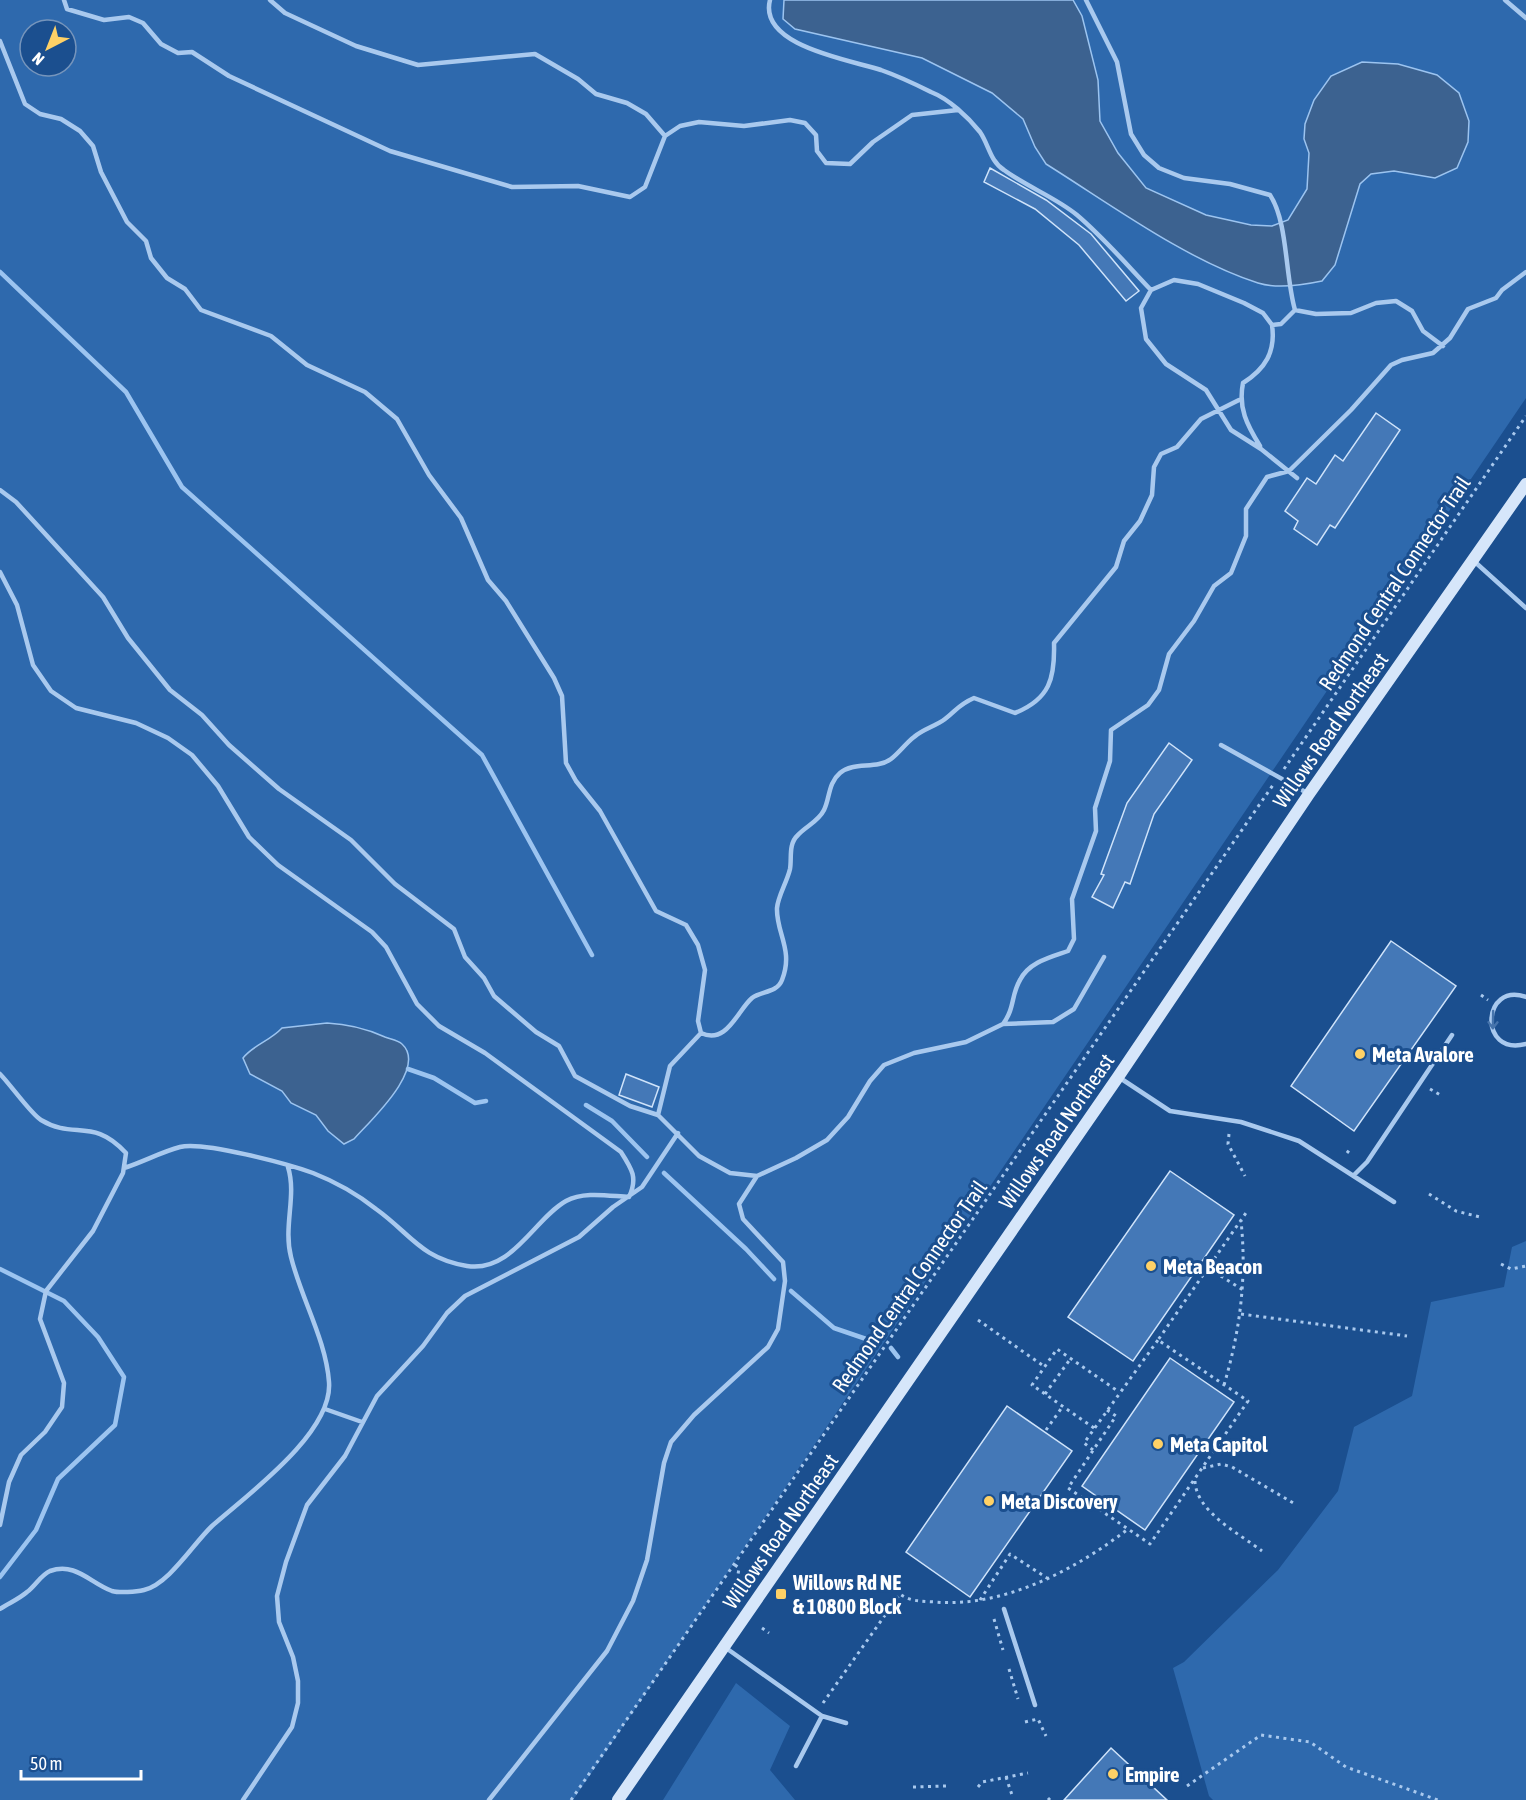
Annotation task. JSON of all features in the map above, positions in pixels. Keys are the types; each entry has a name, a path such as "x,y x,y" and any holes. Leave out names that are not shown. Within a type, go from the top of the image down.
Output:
{"main road":[{"name":"Willows Road Northeast","path":"618,1800 1118,1077 1309,794 1526,484"}],"lane":[{"path":"64,0 67,9 104,20 129,17 143,24 161,44 178,53 192,52 238,81 390,151 512,187 578,186 630,197 645,187 664,136 680,126 699,122 744,126 790,120 806,123 816,135 816,151 826,163 850,164 873,142 912,115 958,110"},
{"path":"270,0 285,13 356,46 418,65 535,54 561,68 596,94 627,103 646,114 664,136"},
{"path":"770,0 767,9 774,27 797,45 884,71 935,93 958,110 981,133 989,154 1002,170 1039,189 1077,215 1151,290"},
{"path":"1086,0 1117,62 1131,134 1144,156 1159,168 1184,178 1230,184 1270,195 1278,207 1288,288 1295,310"},
{"path":"1505,0 1526,18"},
{"path":"0,41 25,104 40,114 61,120 80,131 93,146 101,172 127,222 146,241 151,258 167,278 185,289 201,310 271,336 307,365 365,392 397,420 429,475 462,518 488,580 506,601 554,678 562,696 566,763 576,781 600,811 656,911 686,926 698,945 705,970 698,1021 701,1032 707,1035 722,1032 753,997 770,992 782,982 787,954 777,908 790,869 791,848 796,836 814,823 824,811 830,788 838,774 849,767 870,766 890,760 915,735 945,719 958,705 974,698 1015,713 1029,707 1042,695 1048,689 1055,670 1054,644 1116,567 1124,541 1140,521 1152,495 1154,467 1161,454 1177,447 1201,419 1239,400"},
{"path":"1003,1024 1012,1012 1020,980 1036,963 1068,951 1074,939 1072,899 1096,831 1095,808 1110,761 1111,730 1148,705 1159,690 1169,654 1194,621 1214,586 1231,573 1246,536 1246,509 1267,477 1289,471 1351,410 1390,365 1433,353 1443,346 1468,309 1496,298 1502,290 1526,272"},
{"path":"1261,448 1247,424 1239,400 1243,384 1257,374 1270,357 1274,337 1272,325 1263,313 1198,284 1174,280 1151,290 1141,308 1146,339 1166,364 1206,390 1217,412 1231,430 1261,448 1297,478"},
{"path":"1295,310 1316,314 1351,313 1376,303 1396,301 1412,311 1423,331 1443,346"},
{"path":"1272,325 1281,324 1295,310"},
{"path":"0,490 16,502 103,597 128,638 170,690 202,715 229,745 279,789 351,840 395,884 454,929 465,957 484,978 494,996 536,1032 559,1046 575,1076 630,1106 658,1115 699,1156 730,1173 757,1176 796,1158 826,1140 848,1117 870,1081 884,1065 914,1053 966,1042 1003,1024 1053,1022 1074,1009 1104,957"},
{"path":"1473,560 1526,608"},
{"path":"0,572 17,605 33,665 51,691 76,708 136,723 168,738 192,755 218,786 249,837 256,844 302,883 372,932 386,947 417,1004 439,1026 485,1053 621,1152 634,1172 634,1185 628,1197"},
{"path":"1221,745 1309,794"},
{"path":"1526,997 1515,994 1500,1000 1491,1013 1492,1029 1502,1041 1510,1045 1526,1044"},
{"path":"658,1115 670,1066 701,1032"},
{"path":"1354,1175 1367,1162 1452,1035"},
{"path":"0,1074 39,1119 59,1128 90,1130 112,1137 126,1153 124,1168 93,1231 46,1291 40,1319 64,1383 62,1407 45,1432 21,1455 9,1482 0,1525"},
{"path":"1118,1077 1170,1111 1241,1122 1282,1134 1315,1150 1394,1202"},
{"path":"243,1800 292,1727 298,1702 298,1681 279,1622 277,1596 286,1562 307,1505 345,1456 377,1396 423,1346 447,1313 465,1296 579,1237 650,1179 678,1133"},
{"path":"124,1168 181,1147 203,1146 312,1173 349,1190 379,1211 416,1246 442,1260 470,1266 497,1261 522,1245 566,1201 586,1194 628,1197"},
{"path":"0,1609 28,1592 47,1572 63,1567 83,1573 113,1591 144,1590 163,1581 198,1539 300,1448 325,1409 329,1383 319,1340 297,1284 286,1238 292,1181 288,1167"},
{"path":"489,1800 608,1651 633,1601 647,1560 664,1462 671,1442 694,1415 768,1347 778,1329 785,1281 783,1262 743,1219 740,1204 757,1176"},
{"path":"325,1409 362,1422"},
{"path":"1004,1608 1035,1705"},
{"path":"724,1646 822,1716 846,1723"},
{"path":"796,1766 822,1716"}],"path":[{"name":"Redmond Central Connector Trail","path":"1286,766 1526,416"},
{"name":"Redmond Central Connector Trail","path":"571,1800 1270,789"},
{"path":"1481,995 1488,1000"},
{"path":"1430,1089 1442,1096"},
{"path":"1229,1134 1228,1144 1245,1176"},
{"path":"1347,1153 1350,1149"},
{"path":"1429,1194 1456,1211 1480,1217"},
{"path":"1093,1450 1084,1443 1248,1210"},
{"path":"1224,1385 1241,1314 1243,1290 1241,1220"},
{"path":"1501,1264 1511,1269 1526,1266"},
{"path":"1208,1268 1243,1290"},
{"path":"1241,1314 1407,1336"},
{"path":"978,1320 1045,1367"},
{"path":"1107,1410 1116,1416 1068,1488 1150,1544 1248,1401 1158,1340"},
{"path":"1094,1428 1032,1385 1057,1349 1119,1392"},
{"path":"1046,1394 1071,1358"},
{"path":"1046,1430 1063,1406"},
{"path":"1203,1468 1221,1464 1232,1467 1295,1504"},
{"path":"1195,1479 1197,1494 1205,1506 1262,1551"},
{"path":"823,1703 900,1594 908,1600 954,1605 980,1600 1047,1578 1128,1529"},
{"path":"980,1600 1010,1554 1047,1578"},
{"path":"734,1564 739,1568 735,1594 739,1597"},
{"path":"994,1619 1003,1650"},
{"path":"762,1628 769,1633"},
{"path":"1009,1669 1018,1699"},
{"path":"1025,1722 1038,1719 1046,1736"},
{"path":"1187,1786 1260,1735 1310,1742 1346,1767 1438,1800"},
{"path":"978,1787 982,1782 1028,1773"},
{"path":"1006,1777 1012,1795"},
{"path":"913,1787 946,1786"}],"shaded area":[{"path":"0,0 1526,0 1526,398 573,1800 0,1800"},
{"path":"784,0 1073,0 1082,16 1098,80 1100,121 1118,153 1146,188 1206,215 1251,225 1272,226 1288,220 1307,189 1309,153 1304,139 1305,124 1314,100 1331,76 1362,62 1398,64 1437,75 1459,93 1469,121 1468,142 1457,168 1435,178 1394,171 1371,174 1360,184 1335,265 1322,281 1290,286 1265,285 1231,273 1176,246 1046,164 1035,147 1023,119 992,93 922,58 795,29 783,19"},
{"path":"327,1023 343,1024 371,1031 402,1044 408,1054 408,1066 394,1094 354,1139 344,1144 328,1131 316,1115 291,1103 282,1091 250,1074 243,1058 282,1028"},
{"path":"1526,1241 1526,1800 1213,1800 1209,1796 1173,1668 1184,1662 1278,1570 1338,1491 1354,1427 1412,1396 1431,1302 1504,1287 1512,1247"},
{"path":"736,1683 790,1726 770,1770 795,1800 663,1800"}],"building":[{"path":"990,168 1046,200 1091,234 1139,291 1126,301 1079,245 1035,209 984,182"},
{"path":"1376,413 1400,430 1335,528 1330,525 1317,545 1294,529 1298,521 1285,511 1307,478 1316,484 1335,455 1343,461"},
{"path":"1169,743 1192,760 1154,814 1130,884 1125,882 1113,908 1092,897 1104,875 1101,874 1127,803"},
{"name":"Meta Avalore","path":"1391,941 1456,986 1354,1131 1291,1086"},
{"path":"626,1074 659,1087 652,1107 619,1095"},
{"name":"Meta Beacon","path":"1170,1171 1234,1215 1133,1361 1068,1317"},
{"name":"Meta Capitol","path":"1170,1358 1234,1402 1145,1530 1082,1486"},
{"name":"Meta Discovery","path":"1007,1406 1072,1451 970,1597 906,1552"},
{"name":"Empire","path":"1111,1748 1167,1800 1064,1800"}],"waterway":[{"path":"0,272 126,392 182,487 482,755 592,955"},
{"path":"408,1069 434,1078 475,1103 486,1101"},
{"path":"586,1105 612,1121 647,1157"},
{"path":"664,1173 746,1249 774,1279"},
{"path":"0,1269 64,1301 98,1337 124,1377 115,1425 58,1479 36,1530 0,1577"},
{"path":"791,1291 834,1328 875,1342"},
{"path":"891,1348 898,1357"}],"place":[{"name":"Meta Avalore","path":"1360,1054"},
{"name":"Meta Beacon","path":"1151,1266"},
{"name":"Meta Capitol","path":"1158,1444"},
{"name":"Meta Discovery","path":"989,1501"},
{"name":"Willows Rd NE & 10800 Block","path":"781,1594"},
{"name":"Empire","path":"1113,1774"}]}
